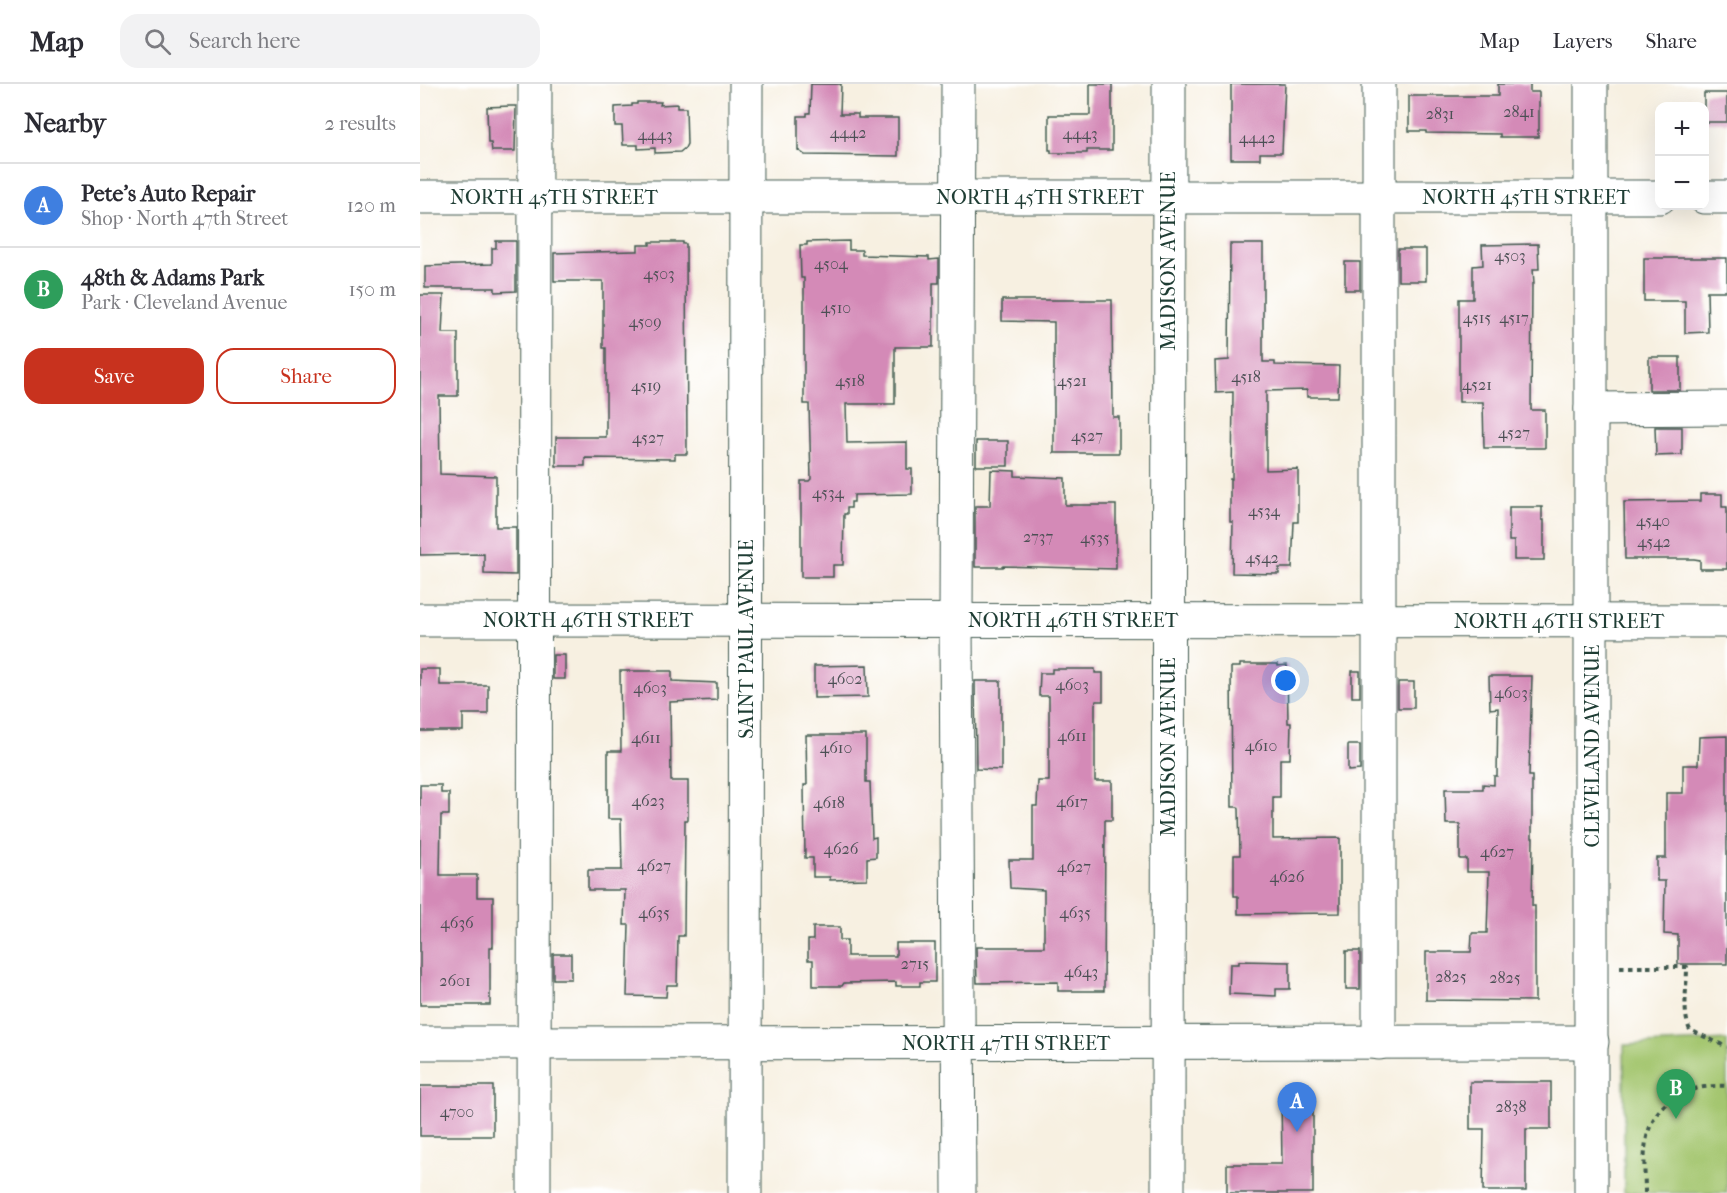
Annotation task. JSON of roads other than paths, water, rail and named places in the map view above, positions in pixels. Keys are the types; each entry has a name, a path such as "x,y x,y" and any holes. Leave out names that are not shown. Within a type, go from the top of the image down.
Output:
{"street":[{"path":"534,1193 536,84"},
{"name":"SAINT PAUL AVENUE","path":"745,1193 746,84"},
{"path":"958,84 956,620 959,1193"},
{"name":"MADISON AVENUE","path":"1168,1193 1169,84"},
{"path":"1379,84 1379,1043"},
{"name":"CLEVELAND AVENUE","path":"1591,84 1591,1193"},
{"name":"NORTH 45TH STREET","path":"420,197 1655,197"},
{"path":"1709,197 1727,197"},
{"path":"1591,409 1727,408"},
{"name":"NORTH 46TH STREET","path":"420,620 1727,621"},
{"name":"NORTH 47TH STREET","path":"420,1043 1592,1042"}],"place":[{"name":"48th & Adams Park","path":"1676,1119"},
{"name":"Pete's Auto Repair","path":"1297,1132"}]}
